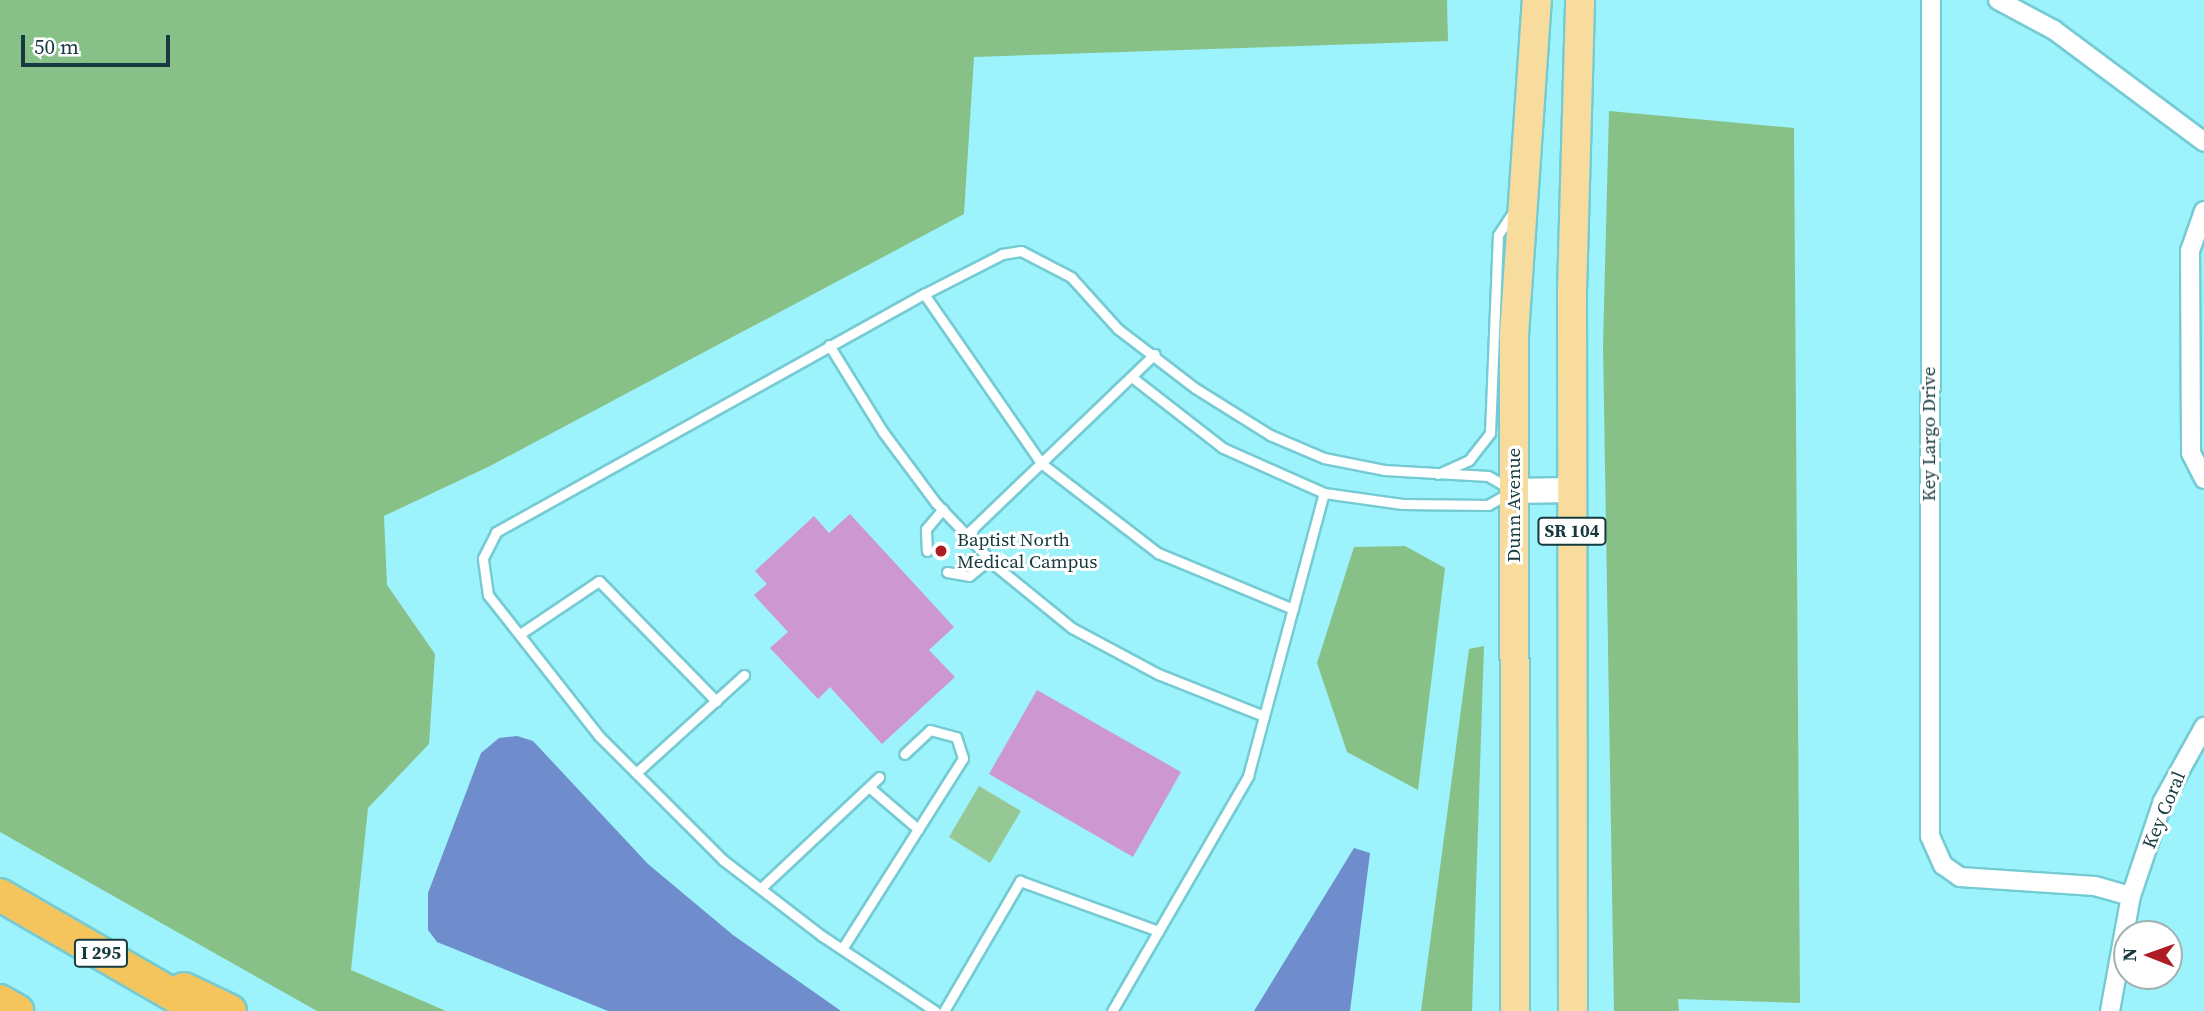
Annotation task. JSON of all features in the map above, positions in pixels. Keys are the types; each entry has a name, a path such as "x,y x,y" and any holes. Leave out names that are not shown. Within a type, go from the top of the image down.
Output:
{"highway":[{"name":"I 295","path":"0,895 201,1011"},
{"path":"39,918 230,1011"},
{"path":"0,1001 17,1011"}],"main road":[{"name":"Dunn Avenue","path":"1516,1011 1513,491 1520,200 1537,0"},
{"name":"SR 104","path":"1573,1011 1572,490 1580,0"},
{"path":"1513,491 1572,490"}],"street":[{"name":"Key Largo Drive","path":"1931,0 1930,836 1943,865 1983,882 2058,882 2131,896"},
{"path":"1998,0 2054,30 2204,142"},
{"path":"2204,211 2190,251 2191,453 2204,479"},
{"name":"Key Coral","path":"2110,1011 2131,896 2164,801 2204,727"}],"lane":[{"path":"1434,475 1469,460 1490,433 1498,234 1520,200"},
{"path":"935,1011 842,949 723,860 599,736 488,595 482,558 496,532 924,294 1002,254 1021,251 1043,258 1071,277 1118,329 1155,354 1195,388 1270,435 1324,457 1434,475 1488,476 1513,491 1488,505 1402,504 1324,494 1223,448 1133,378"},
{"path":"924,294 1041,463 1158,553 1293,609"},
{"path":"829,345 883,432 943,509 990,559 1072,628 1158,674 1264,716"},
{"path":"967,534 1133,378 1155,354"},
{"path":"1112,1011 1248,776 1324,494"},
{"path":"927,551 926,529 943,509"},
{"path":"947,572 969,576 990,559"},
{"path":"520,634 599,581 716,701"},
{"path":"636,772 744,675"},
{"path":"842,949 962,758 956,737 930,730 904,754"},
{"path":"761,888 879,777"},
{"path":"869,787 918,828"},
{"path":"944,1011 1020,881 1158,931"}],"green space":[{"path":"0,0 1447,0 1448,41 974,57 964,214 490,466 384,516 387,585 435,654 429,744 368,808 351,970 446,1011 317,1011 0,832"},
{"path":"1609,111 1794,128 1800,1003 1678,999 1679,1011 1614,1011 1603,345"},
{"path":"1405,546 1445,568 1418,790 1347,752 1317,663 1354,547"},
{"path":"1484,646 1472,1011 1421,1011 1469,649"},
{"path":"979,786 1021,811 990,863 949,837"}],"water":[{"path":"517,736 533,741 648,864 733,935 841,1011 608,1011 437,942 428,930 428,893 481,753 499,738"},
{"path":"1354,848 1370,853 1350,1011 1254,1011"}],"building":[{"path":"850,514 954,627 929,650 955,677 882,744 830,687 818,699 770,648 788,632 754,595 767,584 755,571 814,516 829,533"},
{"path":"1037,690 1181,772 1133,857 989,774"}],"place":[{"name":"Baptist North Medical Campus","path":"941,551"}]}
